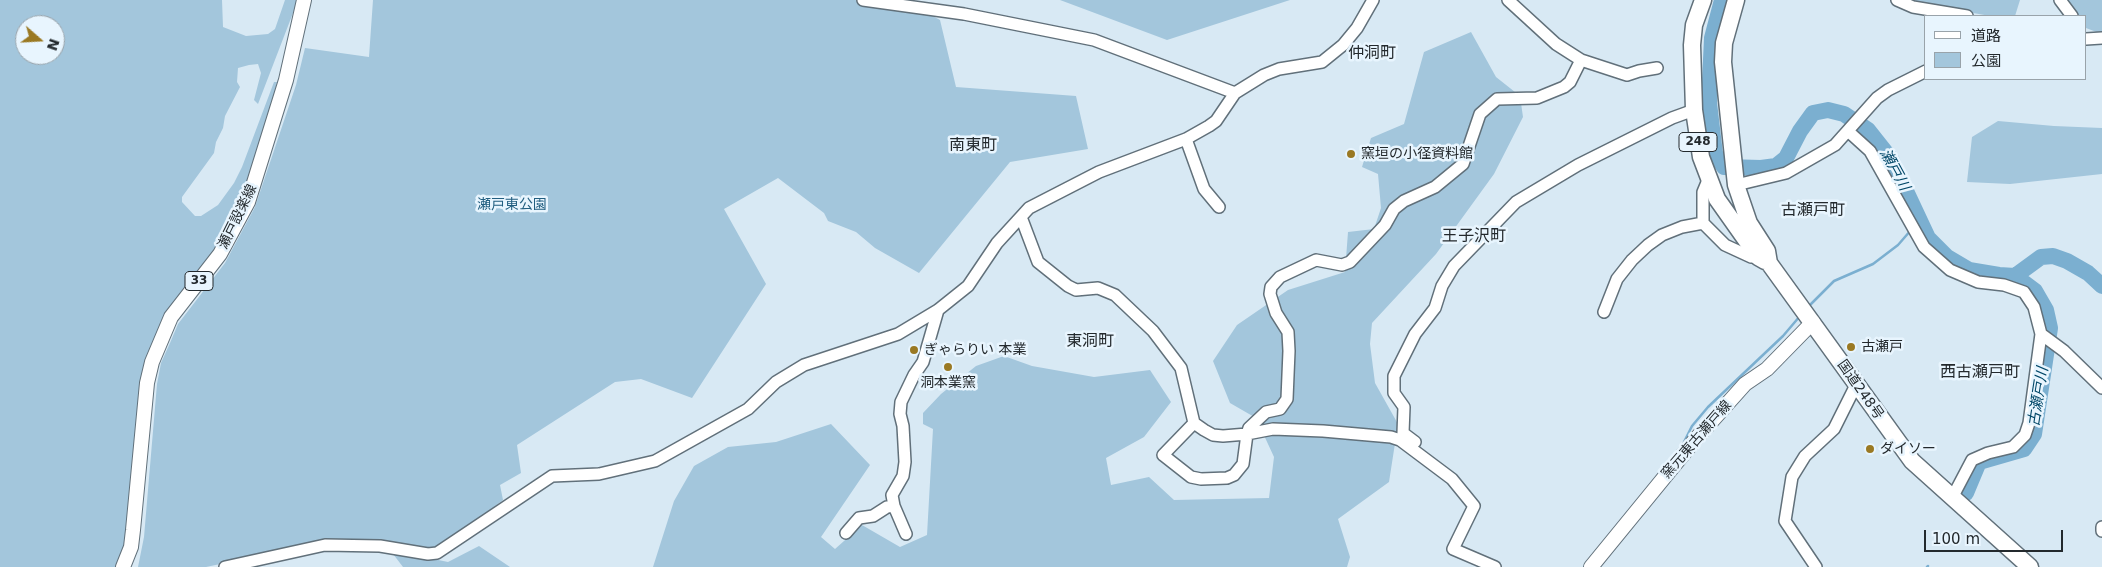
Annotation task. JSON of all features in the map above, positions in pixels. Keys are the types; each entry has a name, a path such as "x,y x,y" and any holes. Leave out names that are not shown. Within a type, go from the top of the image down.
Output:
{"highway":[{"name":"国道248号","path":"1703,0 1694,25 1692,45 1694,110 1700,157 1717,199 1808,315 1856,385 1912,461 1952,499 2030,567"},
{"name":"国道248号","path":"1736,0 1724,43 1723,62 1732,150 1736,181 1749,223 1767,251 1764,260"}],"main road":[{"name":"瀬戸設楽線","path":"123,567 131,547 148,383 152,362 171,317 220,254 248,202 286,80 304,0"},
{"name":"窯元東古瀬戸線","path":"1591,567 1694,441 1745,384 1768,369 1808,315"}],"street":[{"path":"863,0 964,14 1094,40 1235,93"},
{"path":"225,567 325,545 380,546 428,554 438,553 552,476 599,474 654,460 748,409 776,382 804,364 898,334 938,310 968,286 997,243 1029,208 1099,172 1186,139 1216,121 1235,93 1264,75 1280,70 1316,64 1330,57 1357,28 1373,0"},
{"path":"1508,0 1556,44 1581,60 1627,75 1639,70 1657,68"},
{"path":"1897,0 1913,7 1961,15"},
{"path":"2060,0 2071,15"},
{"path":"1194,423 1163,455 1183,472 1196,478 1227,478 1234,475 1243,464 1247,434 1250,428 1266,412 1280,409 1287,399 1290,351 1288,332 1276,312 1270,294 1271,288 1280,277 1316,260 1342,265 1350,262 1385,225 1394,209 1404,201 1436,187 1463,164 1480,114 1497,100 1538,98 1564,87 1570,82 1581,60"},
{"path":"1736,181 1786,173 1835,145 1888,90 1924,72"},
{"path":"1415,450 1417,444 1403,433 1404,406 1394,393 1394,376 1415,334 1435,308 1442,286 1454,266 1516,202 1578,165 1672,118 1694,110"},
{"path":"1850,130 1870,151 1924,247 1950,270 1978,282 2004,285 2024,292 2034,307 2045,336 2102,388"},
{"path":"1186,139 1204,190 1219,207"},
{"path":"1708,180 1703,192 1703,223 1725,245 1751,257 1764,260"},
{"path":"1021,217 1038,262 1076,290 1098,288 1115,295 1153,331 1181,368 1194,423 1213,435 1247,434 1273,429 1391,437 1415,450 1452,479 1474,506 1453,549 1495,567"},
{"path":"1604,312 1617,279 1632,260 1648,245 1662,235 1703,223"},
{"path":"906,534 894,506 892,495 903,476 905,462 903,426 900,414 901,402 914,375 923,362 938,310"},
{"path":"1952,499 1972,460 1988,453 2013,447 2025,435 2045,336"},
{"path":"1816,567 1785,521 1792,477 1805,456 1834,428 1856,385"},
{"path":"846,533 858,518 873,516 887,507 894,506"},
{"path":"2102,526 2102,531"}],"green space":[{"path":"0,0 222,0 223,27 246,36 268,34 275,29 285,0 298,0 258,104 254,100 261,73 258,64 238,68 237,82 240,87 225,116 223,128 216,142 214,153 182,197 182,202 195,216 201,216 218,205 234,183 242,167 274,82 277,82 270,116 245,192 219,245 156,336 125,544 115,567 0,567"},
{"name":"瀬戸東公園","path":"373,0 855,0 929,14 940,20 956,87 1076,96 1088,149 1010,162 919,273 875,248 856,232 828,221 824,213 778,178 724,209 766,284 692,398 641,379 615,382 517,445 521,473 500,485 503,500 444,545 429,550 330,541 206,567 138,567 144,537 157,384 161,363 178,324 225,263 255,207 296,85 305,48 369,57"},
{"path":"1060,0 1290,0 1167,40"},
{"path":"1901,0 2020,0 2015,15 1984,15"},
{"path":"2065,0 2102,0 2102,37 2099,33 2087,28 2087,15 2074,15"},
{"path":"1471,32 1496,77 1520,96 1523,117 1494,174 1436,254 1372,323 1370,344 1375,383 1398,424 1389,482 1338,519 1350,557 1347,567 653,567 674,501 694,466 728,447 776,442 831,424 870,465 821,537 835,549 862,525 900,547 927,535 933,429 923,424 923,413 941,394 976,366 1004,356 1032,366 1094,377 1150,370 1171,402 1144,437 1106,458 1111,485 1149,477 1174,500 1269,498 1274,457 1256,418 1230,403 1213,361 1237,325 1288,290 1345,272 1348,232 1374,229 1381,208 1378,174 1362,167 1371,138 1404,124 1424,52"},
{"path":"1998,121 2102,128 2102,174 2010,184 1967,182 1972,137"},
{"path":"479,546 510,567 403,567 390,550 448,562"}],"waterway":[{"name":"瀬戸川","path":"1722,0 1712,38 1709,103 1715,154 1724,167 1761,168 1776,166 1786,158 1800,131 1813,113 1828,110 1844,114 1868,130 1891,159 1928,238 1947,257 1969,270 2015,276 2041,257 2053,256 2067,261 2088,273 2102,286"},
{"name":"瀬戸川","path":"1915,226 1919,222"},
{"path":"1809,306 1834,281 1873,264 1898,245 1911,230"},
{"name":"古瀬戸川","path":"1966,493 1979,462 2024,449 2034,434 2050,328 2046,310 2035,291 2015,276"},
{"path":"1682,446 1692,426 1708,407 1783,336 1800,316"}],"place":[{"name":"窯垣の小径資料館","path":"1351,154"},
{"name":"古瀬戸","path":"1851,347"},
{"name":"ぎゃらりい 本業","path":"914,350"},
{"name":"洞本業窯","path":"948,367"},
{"name":"ダイソー","path":"1870,449"}],"district":[{"name":"仲洞町","path":"1372,54"},
{"name":"南東町","path":"973,146"},
{"name":"古瀬戸町","path":"1813,211"},
{"name":"王子沢町","path":"1474,237"},
{"name":"東洞町","path":"1090,342"},
{"name":"西古瀬戸町","path":"1980,373"}]}
